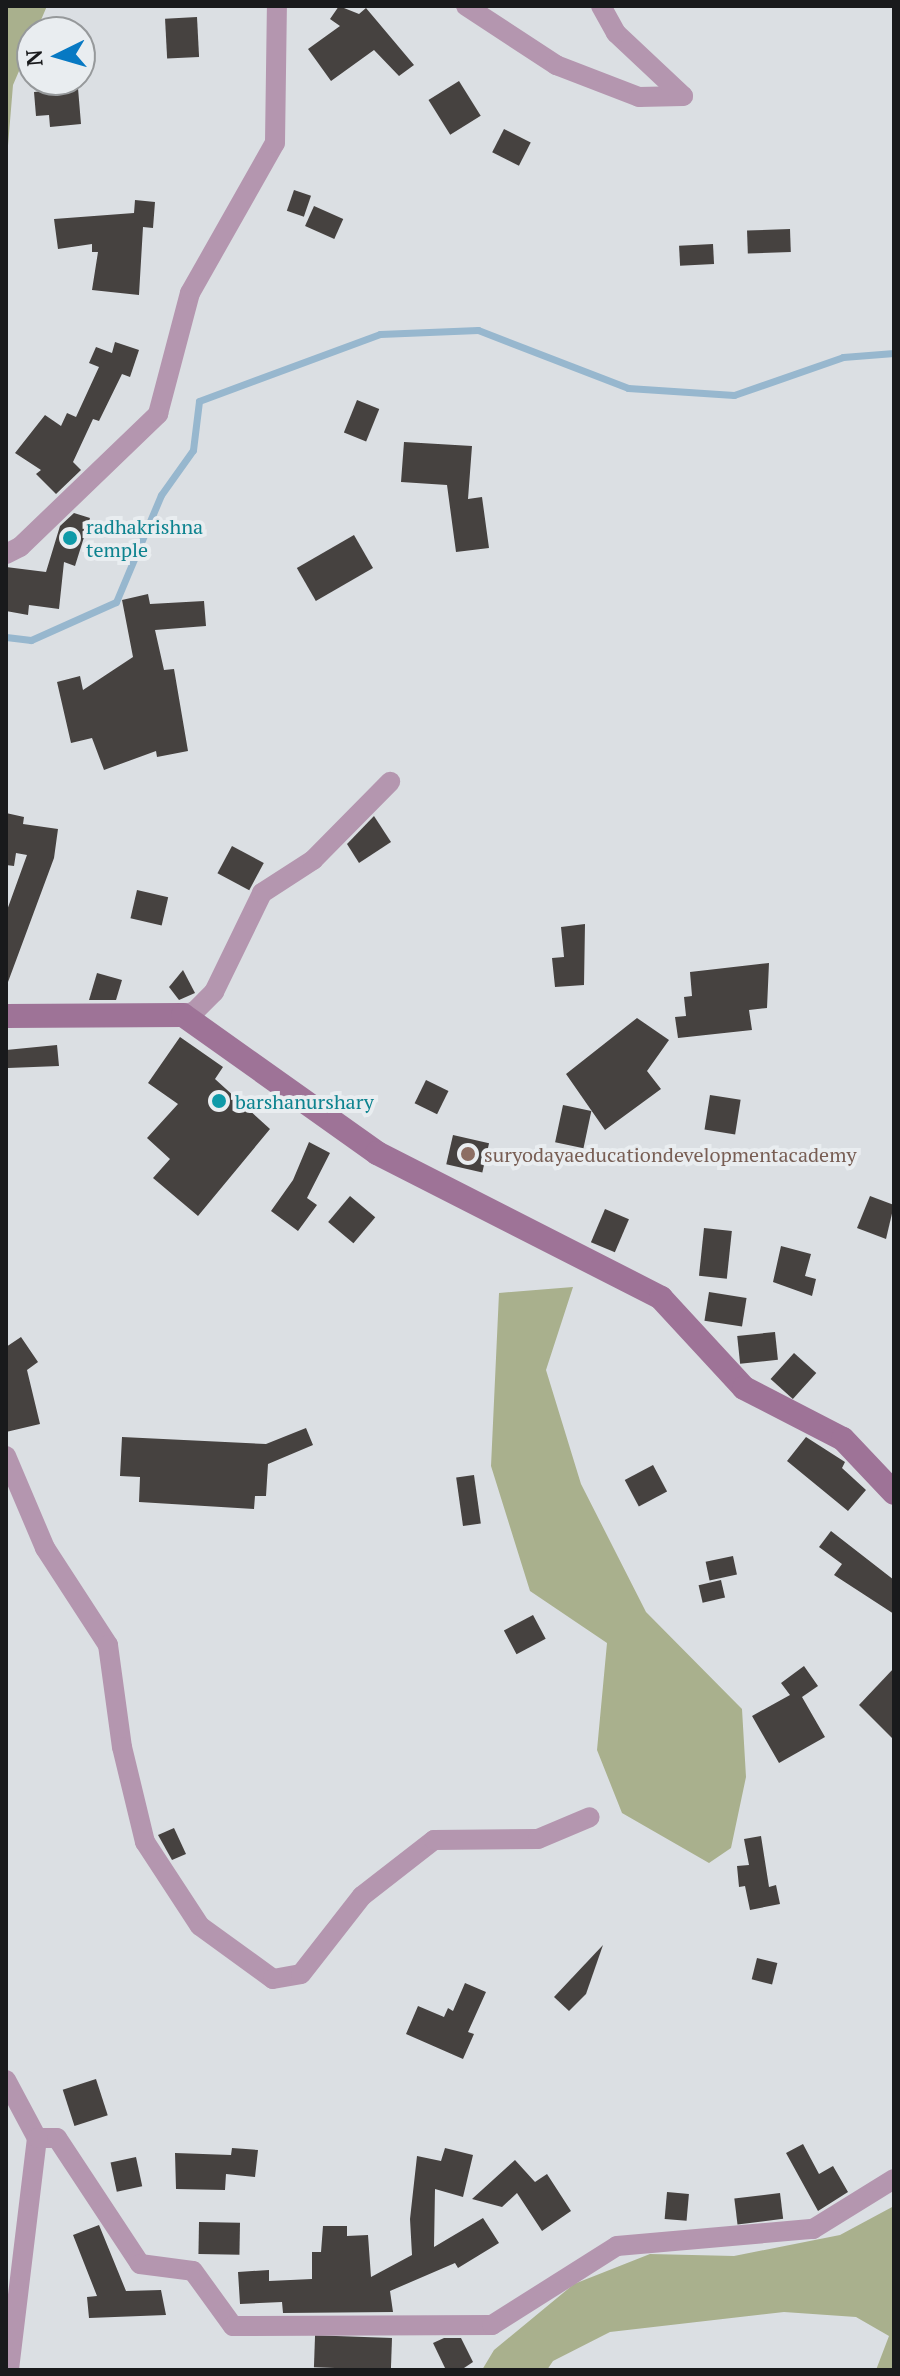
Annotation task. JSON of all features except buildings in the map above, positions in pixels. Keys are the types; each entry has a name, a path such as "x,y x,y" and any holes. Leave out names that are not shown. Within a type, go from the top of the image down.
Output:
{"street":[{"path":"6,554 20,547 158,414 190,293 275,143 277,6"},
{"path":"466,6 556,65 639,97 683,96 616,33 601,6"},
{"path":"6,1016 183,1015 195,1011 214,992 262,893 313,860 390,782"},
{"path":"183,1015 377,1153 661,1298 744,1388 843,1439 894,1493"},
{"path":"6,1456 45,1548 108,1645 122,1747 145,1842 200,1926 273,1979 301,1974 362,1896 434,1840 538,1839 590,1817"},
{"path":"6,2080 37,2138 9,2370"},
{"path":"37,2138 57,2138 140,2264 193,2271 233,2326 492,2325 617,2246 813,2229 894,2179"}],"green space":[{"path":"6,6 47,6 43,16 16,16 16,78 6,170"},
{"path":"573,1287 546,1370 581,1484 646,1612 742,1709 746,1777 731,1848 709,1863 622,1813 597,1750 607,1643 530,1591 491,1466 499,1293"},
{"path":"894,2206 894,2370 876,2370 889,2336 856,2317 784,2312 610,2332 553,2361 547,2370 482,2370 494,2350 574,2284 650,2254 734,2256 840,2235"}],"waterway":[{"path":"6,637 31,640 116,602 161,495 193,450 199,401 380,334 478,330 628,388 734,395 843,357 894,353"}],"place":[{"name":"radhakrishna temple","path":"70,538"},
{"name":"barshanurshary","path":"219,1101"},
{"name":"suryodayaeducationdevelopmentacademy","path":"468,1154"}]}
